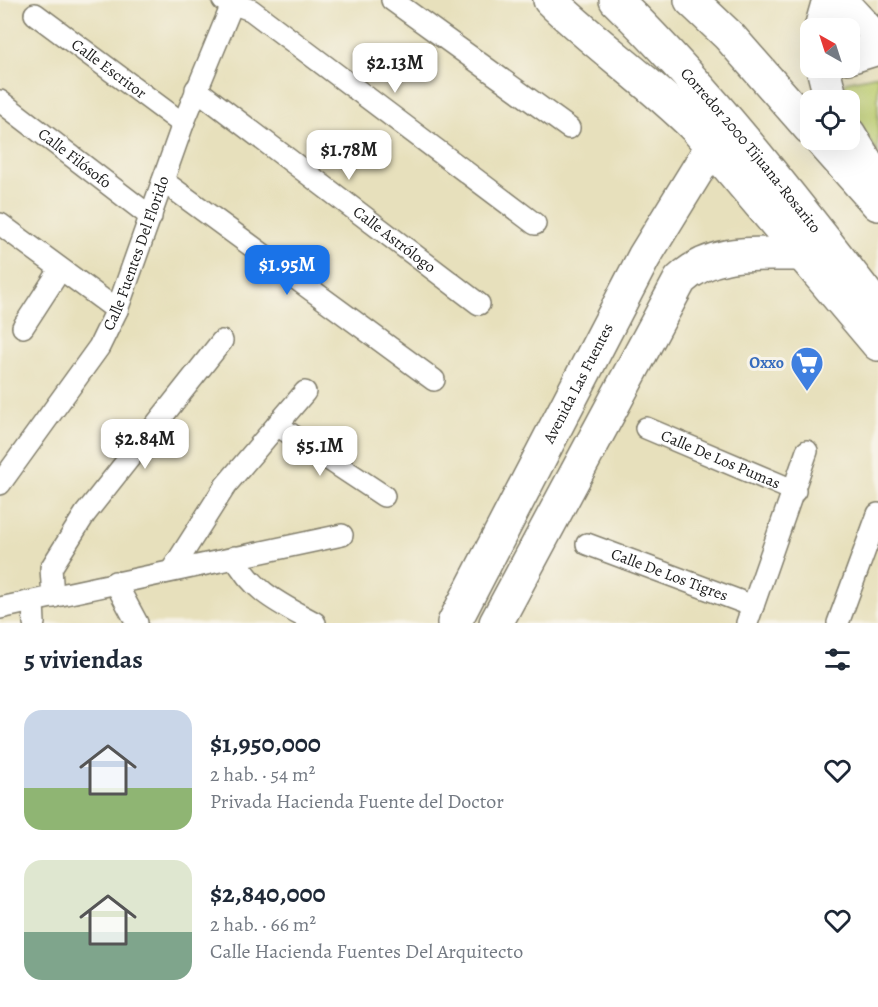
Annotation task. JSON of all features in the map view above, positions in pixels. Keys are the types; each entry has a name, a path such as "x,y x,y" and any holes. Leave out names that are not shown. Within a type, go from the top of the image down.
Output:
{"main road":[{"path":"544,0 666,98 696,128 878,344"},
{"path":"550,0 574,23"},
{"name":"Corredor 2000 Tijuana-Rosarito","path":"616,0 669,52 746,139 878,309"},
{"path":"691,0 729,36 800,117"},
{"path":"824,18 829,0"},
{"path":"843,0 878,38"},
{"path":"860,58 878,48"},
{"name":"Avenida Las Fuentes","path":"454,623 633,278 711,148"},
{"path":"829,150 878,204"},
{"path":"859,150 878,182"},
{"path":"496,623 680,280 706,261 720,258 801,254"}],"street":[{"path":"392,0 569,128"},
{"path":"230,1 251,10 535,224"},
{"name":"Calle Fuentes Del Florido","path":"0,484 99,347 117,310 183,124 230,1"},
{"name":"Calle Escritor","path":"35,14 183,124"},
{"name":"Calle Astrólogo","path":"196,89 479,304"},
{"name":"Calle Filósofo","path":"0,101 151,217"},
{"path":"163,181 434,380"},
{"path":"0,224 117,310"},
{"path":"23,327 60,270"},
{"path":"34,623 51,568 85,514 222,340"},
{"path":"172,570 226,485 305,392"},
{"path":"277,425 384,496"},
{"name":"Calle De Los Pumas","path":"646,428 795,491"},
{"path":"750,615 807,451"},
{"path":"838,623 878,514"},
{"path":"0,608 342,535"},
{"name":"Calle De Los Tigres","path":"587,544 750,615"},
{"path":"235,557 243,573 256,588 315,623"},
{"path":"115,582 137,623"}],"green space":[{"path":"878,75 878,154 860,125 860,90 845,90 845,82"}],"place":[{"name":"Oxxo","path":"807,392"}]}
